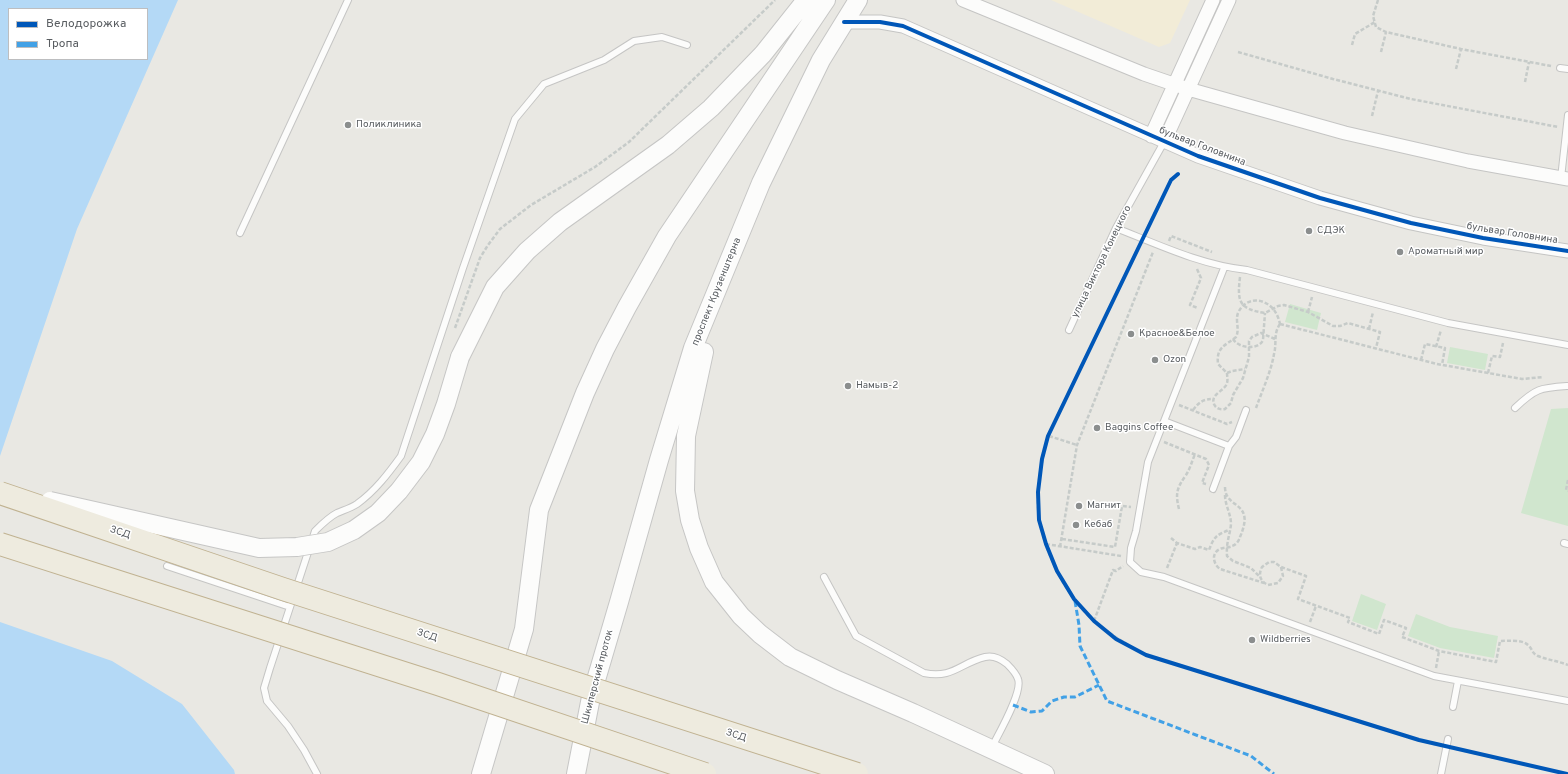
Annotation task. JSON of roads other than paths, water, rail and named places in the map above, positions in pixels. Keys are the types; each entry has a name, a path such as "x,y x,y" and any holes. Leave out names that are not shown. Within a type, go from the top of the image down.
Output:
{"highway":[{"name":"ЗСД","path":"0,491 290,591 857,774"},
{"path":"0,544 423,680 685,770 705,774"}],"main road":[{"path":"0,491 260,548 297,547 328,542 354,530 378,513 399,491 421,462 435,434 460,357 495,287 527,251 560,222 668,145 711,108 763,54 806,0"},
{"path":"481,774 524,629 539,510 585,393 605,349 627,307 668,236 826,0"},
{"name":"проспект Крузенштерна","path":"619,602 659,460 693,348 761,183 821,60 858,0"},
{"path":"761,183 704,351 686,436 685,491 690,520 699,548 714,582 741,616 760,634 790,657 837,680 1046,774"},
{"name":"Шкиперский проток","path":"576,774 590,697 619,602"}],"street":[{"path":"963,0 1174,85 1345,134 1468,161 1564,178"},
{"path":"1151,136 1214,0"},
{"name":"улица Виктора Конецкого","path":"1164,142 1229,0"},
{"name":"бульвар Головнина","path":"844,22 880,22 903,26 1164,142 1198,156 1320,198 1411,223 1483,238 1568,251"}],"lane":[{"path":"240,233 348,0"},
{"path":"317,774 304,750 288,726 267,701 264,688 315,531 336,513 355,505 371,492 388,474 401,456 463,268 515,119 544,84 604,60 634,41 662,37 687,45"},
{"path":"1560,68 1568,69"},
{"path":"1564,178 1568,115"},
{"name":"улица Виктора Конецкого","path":"1070,330 1116,228 1164,142"},
{"path":"1116,228 1224,268 1241,270 1443,322 1568,345"},
{"path":"1224,268 1148,462 1130,562 1141,572 1164,577 1434,676 1568,701"},
{"path":"1515,408 1530,394 1544,388 1568,386"},
{"path":"1213,488 1229,446 1236,437 1245,412"},
{"path":"1164,421 1229,446"},
{"path":"167,566 290,607"},
{"path":"824,577 856,636 924,673 934,676 946,674 972,661 987,656 1001,659 1012,669 1018,680 1017,694 991,748"},
{"path":"1453,707 1458,681"},
{"path":"1441,774 1448,739"}],"water":[{"path":"0,0 178,0 77,229 0,456"},
{"path":"0,622 112,661 182,704 234,770 235,774 0,774"}],"place":[{"name":"Поликлиника","path":"348,125"},
{"name":"СДЭК","path":"1309,231"},
{"name":"Ароматный мир","path":"1400,252"},
{"name":"Красное&Белое","path":"1131,334"},
{"name":"Ozon","path":"1155,360"},
{"name":"Намыв-2","path":"848,386"},
{"name":"Baggins Coffee","path":"1097,428"},
{"name":"Магнит","path":"1079,506"},
{"name":"Кебаб","path":"1076,525"},
{"name":"Wildberries","path":"1252,640"}]}
